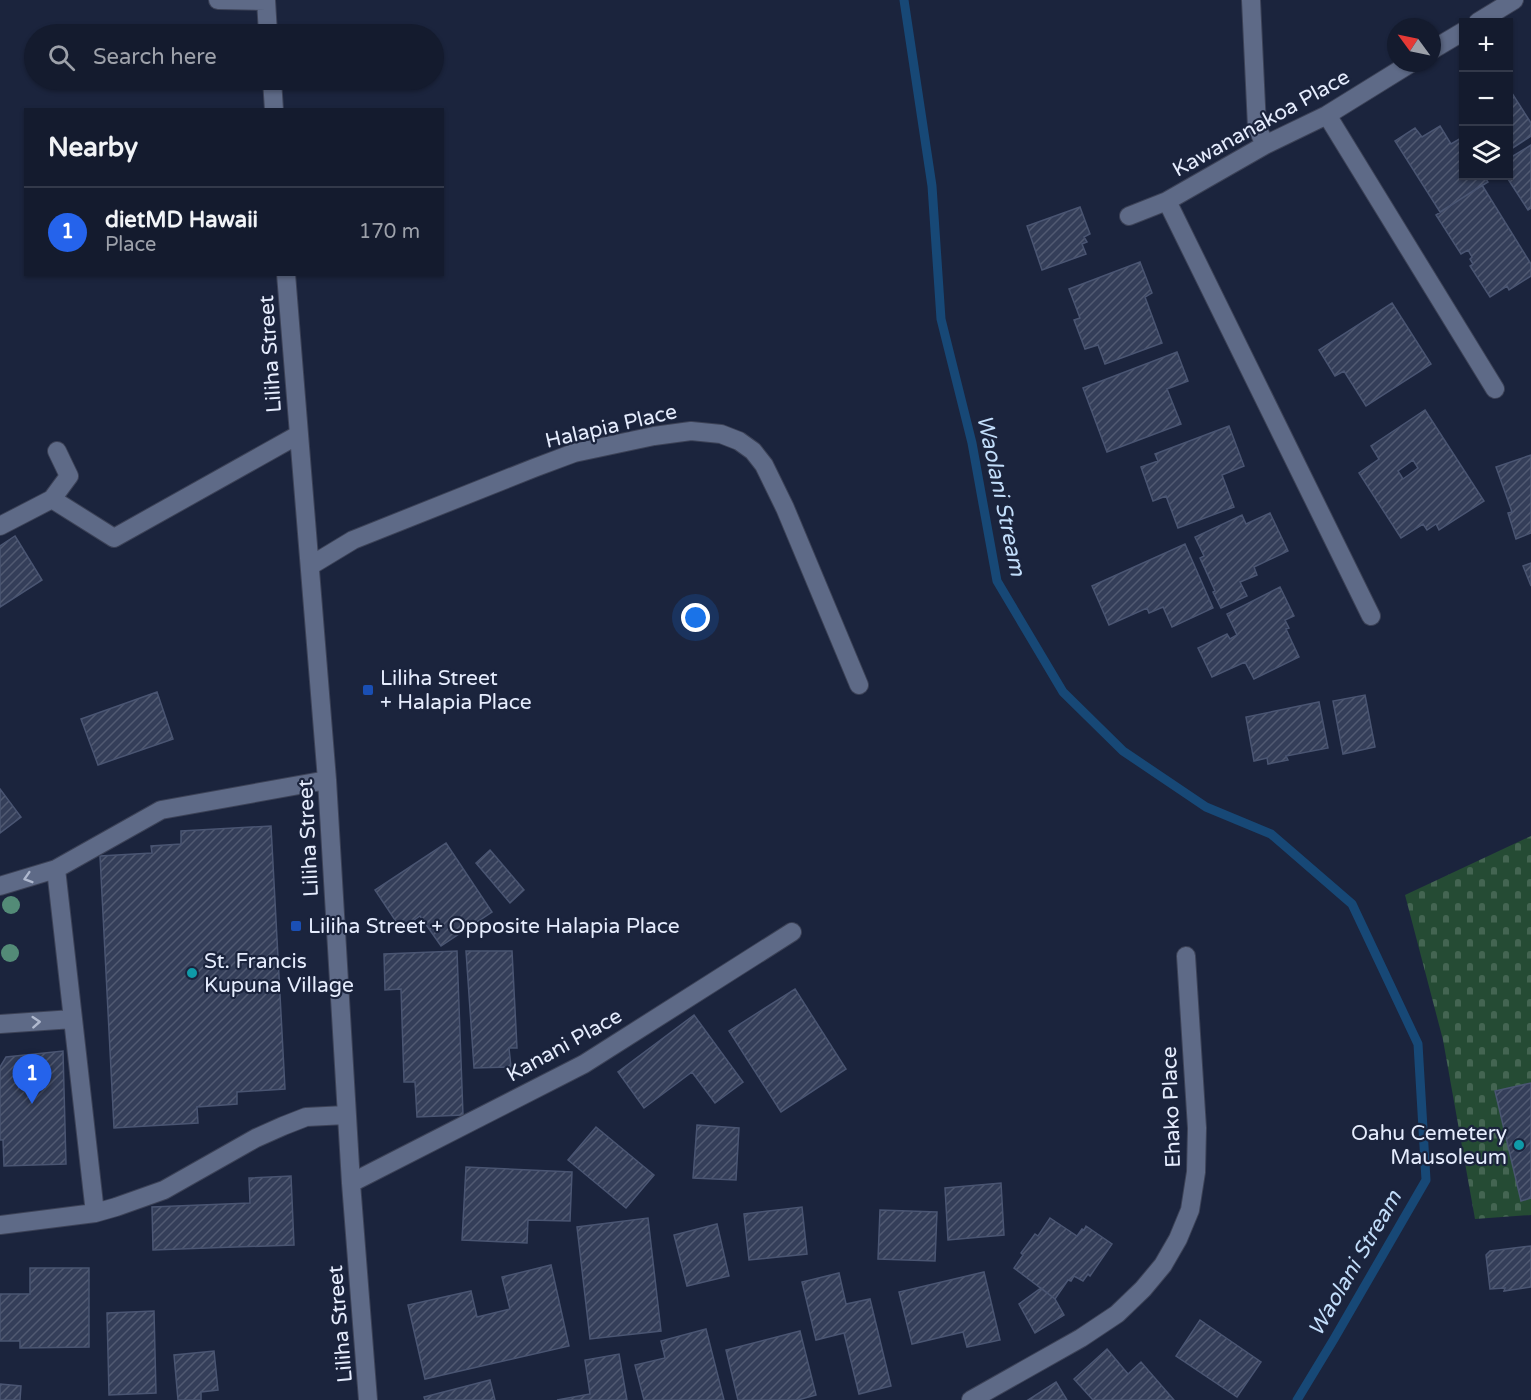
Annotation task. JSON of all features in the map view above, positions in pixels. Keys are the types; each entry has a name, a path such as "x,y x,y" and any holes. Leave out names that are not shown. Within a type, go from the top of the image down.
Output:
{"street":[{"path":"218,0 266,0 267,24"},
{"path":"1251,0 1257,127 1265,145"},
{"path":"1485,18 1514,0"},
{"path":"1441,45 1459,34"},
{"name":"Kawananakoa Place","path":"1129,216 1167,201 1265,145 1327,115 1396,72"},
{"path":"273,90 274,108"},
{"path":"1327,115 1495,389"},
{"path":"1167,201 1371,616"},
{"name":"Liliha Street","path":"286,276 327,780 346,1115 368,1400"},
{"name":"Halapia Place","path":"310,566 353,540 574,453 654,436 691,431 721,434 739,441 753,451 764,465 785,508 859,685"},
{"path":"52,499 114,538 298,435"},
{"path":"0,526 52,499 69,476 57,451"},
{"path":"0,886 56,869 161,810 327,780"},
{"path":"56,869 95,1213"},
{"name":"Kanani Place","path":"351,1183 584,1064 792,932"},
{"name":"Ehako Place","path":"971,1400 1081,1338 1117,1314 1143,1289 1163,1265 1178,1239 1190,1210 1196,1172 1197,1128 1186,956"},
{"path":"0,1024 73,1019"},
{"path":"0,1225 95,1213 116,1207 164,1190 256,1138 283,1126 306,1117 346,1115"}],"green space":[{"path":"1531,836 1531,1215 1475,1219 1443,1040 1405,895"}],"building":[{"path":"1513,95 1531,123 1531,136 1513,148"},
{"path":"1440,126 1451,144 1459,139 1459,180 1487,180 1488,182 1440,212 1395,141 1415,128 1422,137"},
{"path":"1531,145 1531,208 1528,210 1509,180 1513,180 1513,156"},
{"path":"1482,185 1531,264 1531,276 1509,290 1507,286 1490,297 1470,266 1473,264 1468,250 1461,254 1436,215"},
{"path":"1080,207 1090,234 1084,237 1087,242 1082,244 1086,254 1042,270 1027,226"},
{"path":"1140,262 1152,293 1145,297 1162,343 1105,364 1098,345 1085,349 1074,320 1080,318 1069,289"},
{"path":"1392,303 1431,364 1366,406 1344,371 1335,376 1319,350"},
{"path":"1177,352 1188,381 1167,389 1181,424 1107,452 1083,388"},
{"path":"1425,410 1484,501 1439,530 1436,524 1427,530 1423,524 1401,538 1359,473 1379,459 1371,446","holes":["1413,460 1418,468 1403,479 1398,471"]},
{"path":"1229,426 1244,466 1222,475 1234,507 1178,528 1166,496 1153,501 1141,467 1158,461 1155,454"},
{"path":"1531,455 1531,533 1516,539 1508,513 1512,512 1496,467"},
{"path":"1270,513 1288,551 1254,567 1257,575 1240,582 1247,596 1221,608 1200,558 1204,556 1195,537 1242,515 1246,524"},
{"path":"15,536 42,580 0,607 0,546"},
{"path":"1185,544 1213,608 1172,627 1163,607 1149,613 1147,608 1109,625 1092,586"},
{"path":"1531,563 1531,586 1523,566"},
{"path":"1280,587 1294,616 1285,620 1289,628 1286,629 1299,657 1254,679 1245,662 1212,677 1198,648 1227,634 1230,639 1237,635 1227,614"},
{"path":"157,692 173,739 98,765 81,719"},
{"path":"1365,695 1375,747 1343,754 1333,701"},
{"path":"1319,702 1328,748 1286,756 1288,760 1268,764 1267,758 1254,761 1246,717"},
{"path":"0,789 21,817 0,833"},
{"name":"St. Francis Kupuna Village","path":"271,826 285,1089 237,1092 237,1104 197,1107 198,1123 114,1128 100,856 152,853 151,846 181,844 181,831"},
{"path":"446,843 492,912 441,946 420,916 401,929 375,890"},
{"path":"490,850 524,890 510,903 476,863"},
{"path":"457,951 463,1115 417,1117 415,1082 404,1082 401,989 385,990 384,954"},
{"path":"466,951 512,951 517,1048 509,1048 511,1067 474,1068"},
{"path":"795,989 846,1069 781,1112 729,1031"},
{"path":"694,1015 743,1082 715,1103 692,1072 644,1108 618,1072"},
{"path":"63,1051 66,1164 4,1166 3,1140 0,1140 0,1067 6,1057"},
{"name":"Oahu Cemetery Mausoleum","path":"1531,1083 1531,1198 1521,1201 1495,1091"},
{"path":"697,1125 739,1128 736,1180 693,1178"},
{"path":"596,1127 654,1175 626,1208 568,1160"},
{"path":"466,1167 572,1172 570,1221 528,1220 527,1243 462,1240"},
{"path":"291,1176 294,1245 153,1250 152,1207 250,1203 249,1178"},
{"path":"1001,1183 1004,1235 948,1240 945,1188"},
{"path":"802,1207 807,1254 749,1260 744,1214"},
{"path":"880,1210 937,1212 935,1261 878,1259"},
{"path":"648,1218 661,1331 590,1339 577,1227"},
{"path":"1050,1218 1077,1236 1086,1226 1112,1244 1090,1276 1088,1274 1083,1281 1074,1276 1071,1281 1068,1280 1055,1299 1014,1268 1023,1255 1021,1253 1035,1234 1038,1236"},
{"path":"717,1224 729,1276 687,1286 674,1235"},
{"path":"1531,1246 1531,1287 1504,1291 1505,1288 1490,1289 1486,1255 1490,1251"},
{"path":"551,1265 569,1346 425,1379 408,1305 471,1291 477,1317 510,1309 502,1277"},
{"path":"30,1268 89,1268 89,1347 20,1348 20,1341 0,1341 0,1294 30,1294"},
{"path":"984,1272 1000,1340 967,1347 963,1332 912,1344 899,1292"},
{"path":"839,1273 846,1304 870,1299 891,1386 859,1394 844,1333 816,1340 802,1282"},
{"path":"1041,1288 1055,1299 1064,1315 1035,1333 1019,1304"},
{"path":"154,1311 156,1393 109,1395 107,1313"},
{"path":"1200,1320 1261,1362 1237,1397 1176,1356"},
{"path":"706,1329 724,1400 644,1400 635,1365 665,1358 661,1341"},
{"path":"800,1331 816,1395 798,1400 738,1400 726,1350"},
{"path":"1107,1349 1128,1374 1141,1362 1174,1400 1093,1400 1074,1379"},
{"path":"214,1351 218,1390 201,1392 201,1400 178,1400 174,1355"},
{"path":"619,1354 627,1400 557,1400 590,1394 585,1360"},
{"path":"490,1380 495,1400 425,1400 424,1397"},
{"path":"1056,1382 1067,1400 1028,1400"},
{"path":"0,1384 21,1386 20,1400 0,1400"}],"waterway":[{"name":"Waolani Stream","path":"904,0 932,186 941,319 972,443 997,581 1063,692 1123,751 1206,807 1271,834 1352,904 1418,1044 1426,1180 1297,1400"}],"place":[{"name":"Liliha Street + Halapia Place","path":"368,690"},
{"name":"Liliha Street + Opposite Halapia Place","path":"296,926"},
{"name":"St. Francis Kupuna Village","path":"192,973"},
{"name":"dietMD Hawaii","path":"32,1104"},
{"name":"Oahu Cemetery Mausoleum","path":"1519,1145"}]}
